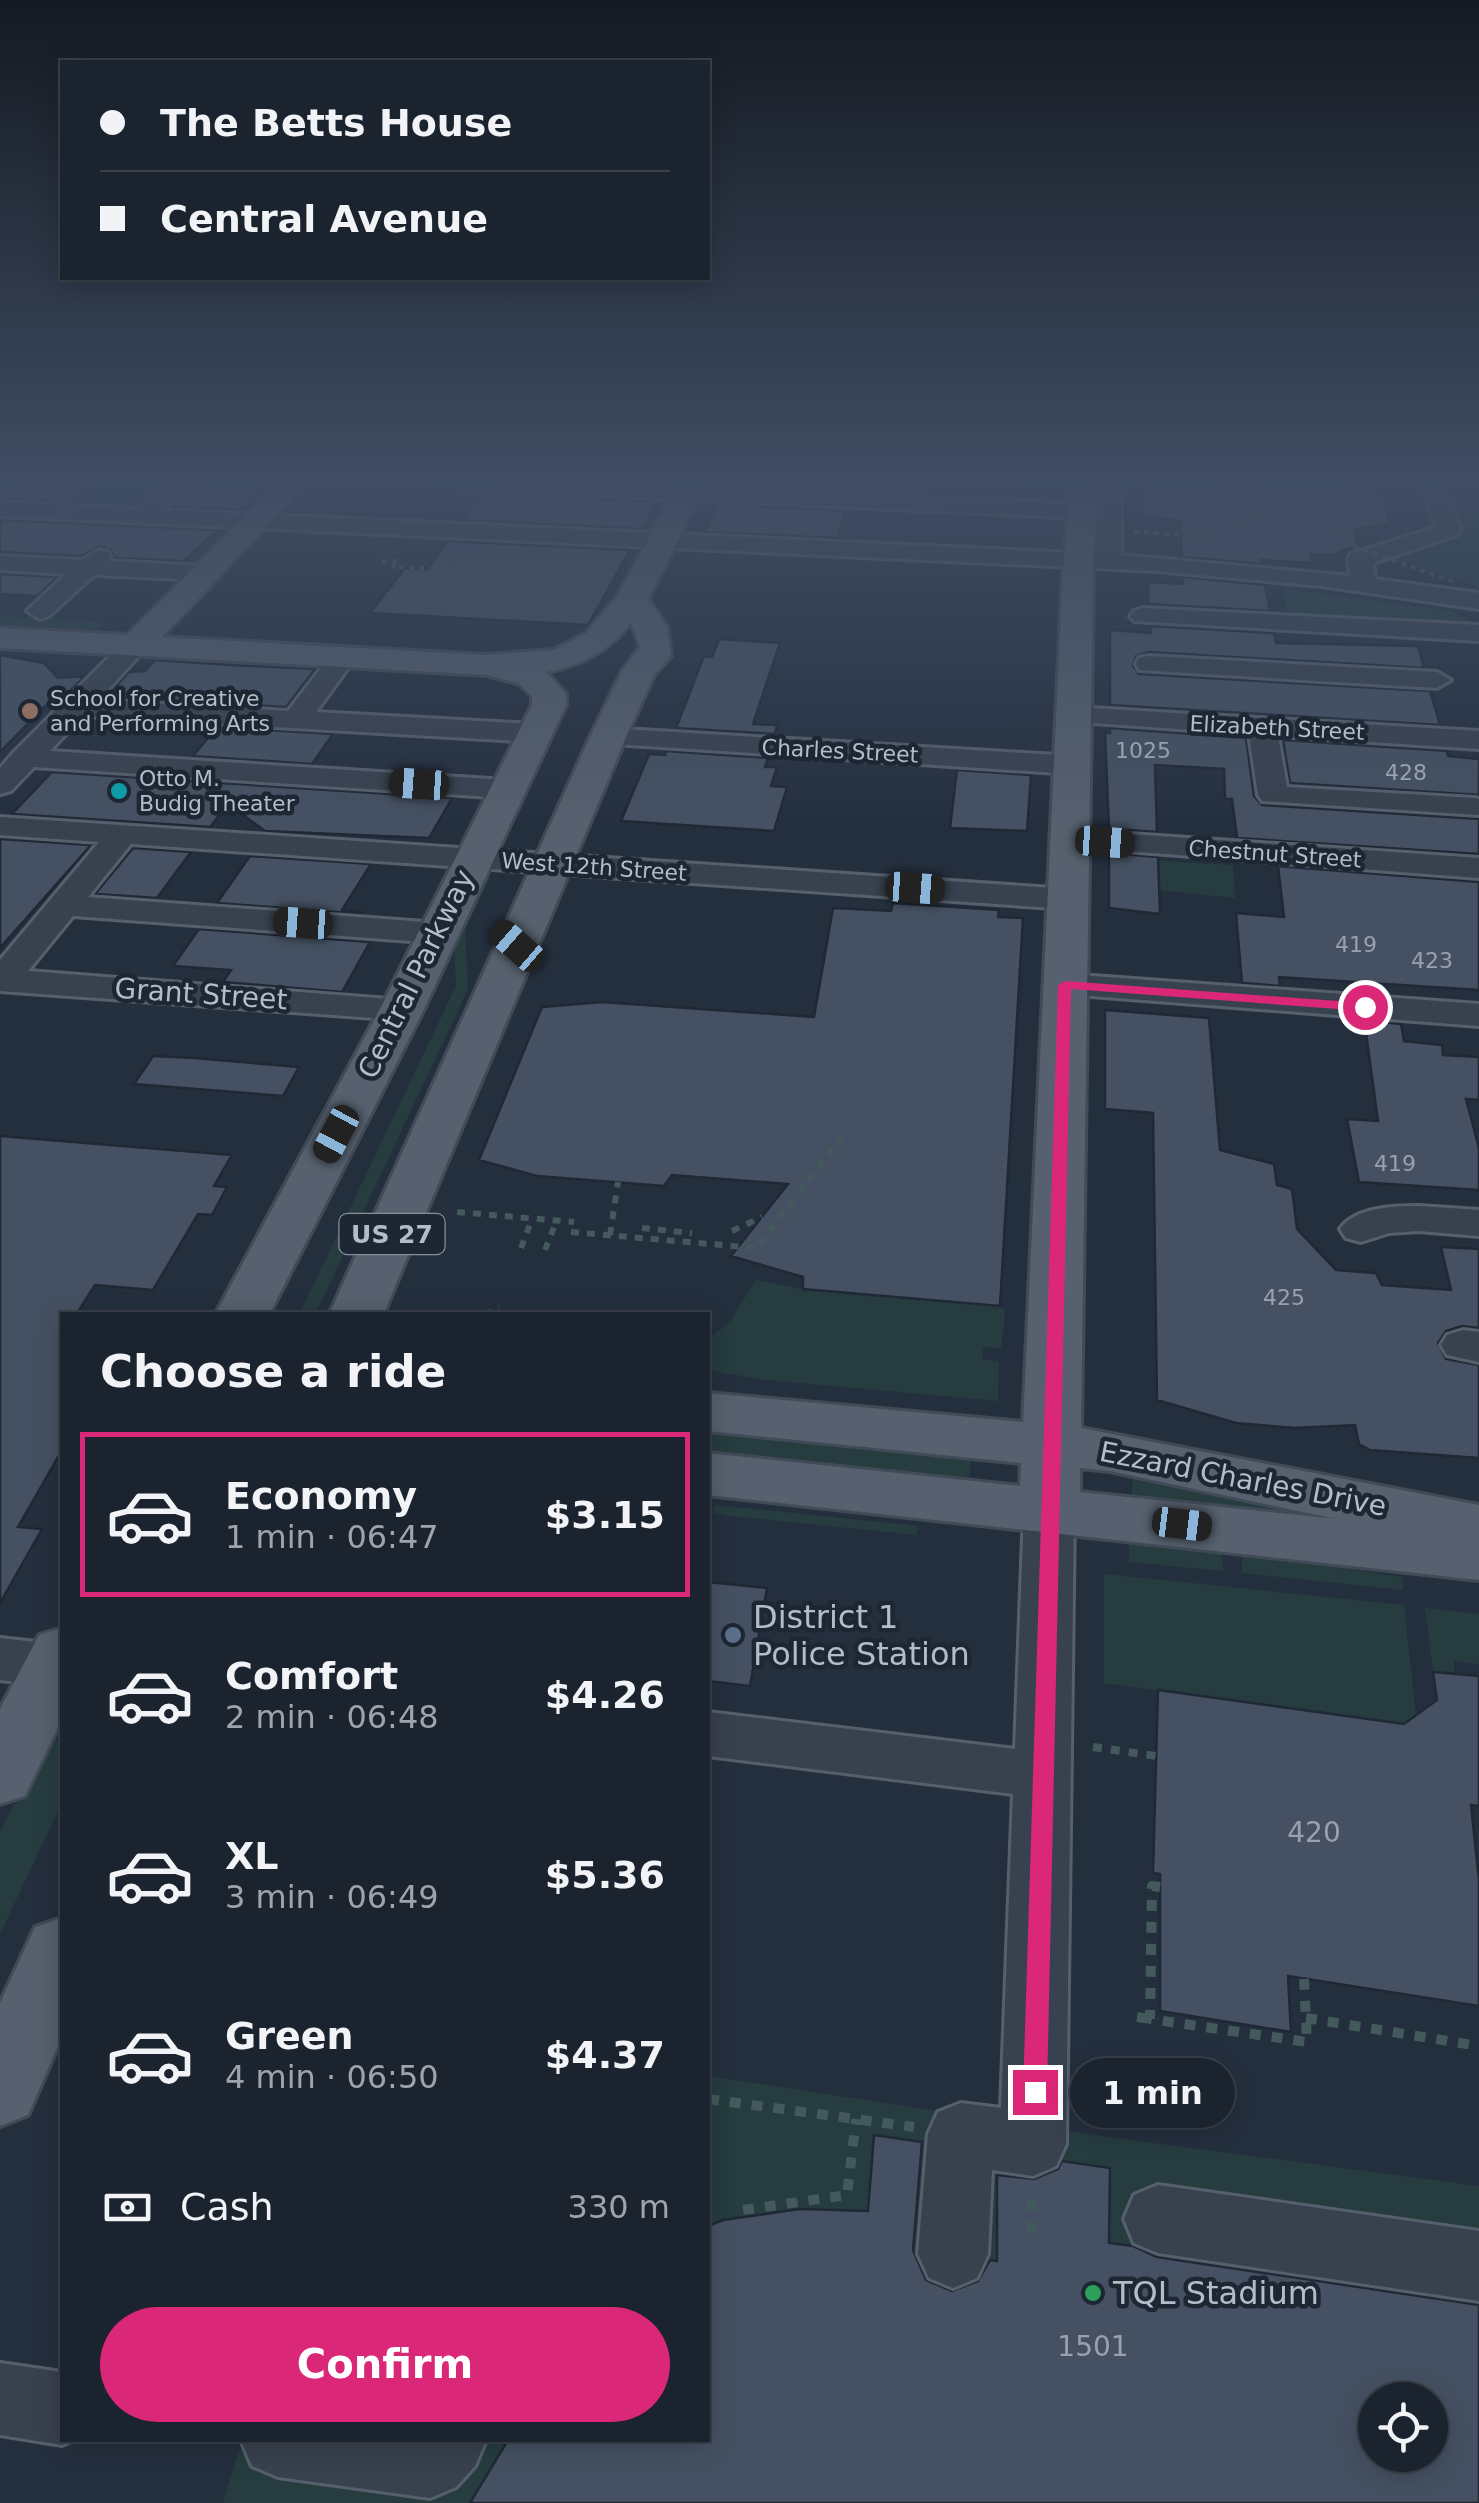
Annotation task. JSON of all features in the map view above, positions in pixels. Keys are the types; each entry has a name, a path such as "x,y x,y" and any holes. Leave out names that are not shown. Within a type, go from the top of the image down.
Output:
{"main road":[{"path":"135,646 186,595"},
{"path":"533,664 575,654 594,641 623,595"},
{"name":"US 27","path":"357,1312 608,737 638,671 654,656 656,646 650,627 629,595"},
{"path":"1049,1511 1074,715 1090,595"},
{"path":"0,608 594,641 624,651 638,671"},
{"path":"0,638 638,671"},
{"name":"Central Parkway","path":"244,1312 438,933 491,860 506,789 549,705 549,694 542,685 518,671 486,665"},
{"path":"491,860 482,916 517,946"},
{"name":"Ezzard Charles Drive","path":"710,1412 1110,1451 1479,1527"},
{"name":"Ezzard Charles Drive","path":"710,1474 1479,1557"},
{"path":"0,1776 45,1661"},
{"path":"0,2089 60,1954"}],"street":[{"path":"40,611 58,595"},
{"path":"1437,595 1479,601"},
{"path":"1143,616 1479,632"},
{"path":"1308,624 1322,674"},
{"path":"0,785 135,646"},
{"path":"296,720 343,657"},
{"path":"1149,664 1437,680"},
{"path":"74,707 535,733"},
{"name":"Elizabeth Street","path":"1074,715 1479,740"},
{"path":"1262,727 1273,795 1475,807"},
{"name":"Charles Street","path":"608,737 1072,764"},
{"path":"24,758 506,789"},
{"name":"West 12th Street","path":"0,826 1068,898"},
{"path":"1,980 122,835"},
{"name":"Chestnut Street","path":"1072,839 1479,868"},
{"path":"64,905 438,933"},
{"name":"Grant Street","path":"1,980 402,1009"},
{"path":"1065,985 1479,1015"},
{"path":"1361,1229 1409,1218 1479,1223"},
{"path":"954,2254 961,2134 1033,2144 1049,1511"},
{"path":"710,1734 1043,1775"},
{"path":"1158,2219 1479,2266"},
{"path":"0,2399 60,2408"},
{"path":"310,2442 440,2450"}],"path":[{"path":"571,1232 757,1248 841,1138"},
{"path":"610,1236 618,1182"},
{"path":"457,1212 574,1222"},
{"path":"732,1231 762,1216"},
{"path":"520,1248 532,1218"},
{"path":"546,1250 557,1220"},
{"path":"642,1228 692,1232"},
{"path":"490,1312 499,1308"},
{"path":"1093,1747 1156,1756"},
{"path":"1150,2019 1152,1886 1160,1887"},
{"path":"1138,2017 1307,2042 1304,1979"},
{"path":"1306,2018 1479,2046"},
{"path":"710,2099 856,2119 847,2195 743,2210"}],"green space":[{"path":"1285,595 1328,595 1451,611 1477,625 1288,614"},
{"path":"0,616 95,622 103,626 82,633 0,628"},
{"path":"1147,860 1233,865 1235,898 1148,889"},
{"path":"480,877 490,878 465,930 468,989 316,1312 300,1312 456,986 453,930"},
{"path":"756,1280 803,1289 1000,1306 1005,1312 1001,1348 983,1347 982,1359 999,1361 998,1401 766,1380 710,1370 710,1337 729,1323"},
{"path":"710,1431 971,1456 969,1488 710,1462"},
{"path":"1133,1476 1420,1530 1131,1505"},
{"path":"715,1505 918,1526 916,1535 713,1514"},
{"path":"1129,1542 1222,1551 1223,1571 1129,1562"},
{"path":"1242,1553 1402,1577 1403,1590 1242,1573"},
{"path":"1104,1574 1404,1605 1416,1715 1404,1724 1104,1683"},
{"path":"1425,1608 1479,1614 1479,1664 1454,1661 1454,1674 1433,1672"},
{"path":"48,1739 60,1741 60,1807 0,1934 0,1832"},
{"name":"TQL Stadium","path":"710,2076 1116,2138 1479,2186 1479,2503 223,2503 239,2449 457,2482 467,2442 710,2442"}],"building":[{"path":"384,595 605,595 588,625 370,613"},
{"path":"1148,595 1267,595 1270,611 1148,604"},
{"path":"1150,626 1274,633 1276,643 1418,646 1424,668 1149,652 1136,656 1133,666 1139,674 1430,691 1440,725 1110,705 1110,630 1151,633"},
{"path":"719,639 780,643 753,724 777,725 775,734 676,728 704,656 712,657"},
{"path":"0,655 44,663 58,678 85,676 62,699 53,698 0,752"},
{"path":"155,660 315,669 286,707 106,697 129,672 145,671"},
{"path":"217,727 333,734 312,764 193,756"},
{"path":"1110,728 1246,738 1254,796 1262,805 1479,819 1479,854 1237,838 1232,799 1225,799 1224,769 1155,765 1157,832 1109,829 1105,733 1110,733"},
{"path":"1283,740 1447,751 1448,756 1479,759 1479,795 1290,783"},
{"path":"666,751 768,758 765,767 777,767 771,786 787,787 774,831 621,821 649,754 665,755"},
{"path":"957,770 1031,775 1027,831 950,828"},
{"path":"52,772 452,798 429,838 265,831 228,804 210,827 12,814"},
{"path":"0,839 91,845 0,948"},
{"path":"133,848 191,852 157,898 95,894"},
{"path":"1109,853 1158,857 1160,914 1109,908"},
{"path":"250,856 371,864 342,910 361,914 217,903"},
{"path":"1278,866 1479,882 1479,990 1279,977 1280,986 1242,983 1236,913 1284,917"},
{"path":"893,903 999,910 998,917 1023,918 1000,1306 803,1289 803,1277 731,1256 788,1184 672,1175 664,1186 537,1176 479,1160 542,1007 602,1002 814,1017 833,908 891,911"},
{"path":"199,929 370,942 342,992 223,982 231,970 173,966"},
{"path":"1105,1010 1209,1018 1220,1150 1274,1164 1277,1185 1292,1189 1297,1229 1336,1270 1376,1273 1382,1285 1451,1290 1441,1247 1479,1249 1479,1328 1462,1326 1446,1331 1438,1343 1446,1359 1479,1365 1479,1458 1370,1450 1359,1444 1355,1425 1295,1428 1236,1423 1157,1400 1153,1113 1105,1109"},
{"path":"1382,1022 1401,1024 1404,1041 1442,1045 1443,1055 1479,1057 1479,1100 1466,1099 1479,1148 1479,1190 1359,1182 1347,1119 1378,1121 1366,1033"},
{"path":"153,1056 299,1067 283,1096 134,1084"},
{"path":"0,1136 232,1155 214,1186 227,1187 212,1215 198,1214 153,1290 95,1285 78,1312 60,1312 60,1454 18,1527 42,1529 0,1603"},
{"name":"District 1 Police Station","path":"710,1582 767,1588 750,1686 710,1681"},
{"path":"1433,1672 1479,1676 1479,1806 1471,1805 1479,1880 1479,2006 1288,1976 1291,2032 1160,2011 1160,1874 1153,1873 1158,1690 1404,1724 1437,1700"},
{"name":"TQL Stadium","path":"874,2135 922,2142 913,2250 926,2280 952,2291 978,2281 990,2260 997,2261 997,2175 1034,2179 1058,2169 1062,2161 1110,2168 1109,2243 1133,2246 1157,2257 1479,2305 1479,2503 470,2503 507,2442 710,2442 710,2225 800,2209 868,2211"}],"place":[{"name":"School for Creative and Performing Arts","path":"30,711"},
{"name":"Otto M. Budig Theater","path":"119,791"},
{"name":"District 1 Police Station","path":"733,1635"},
{"name":"TQL Stadium","path":"1093,2293"}],"route":[{"path":"1035,2092 1065,985 1365,1007"}]}
